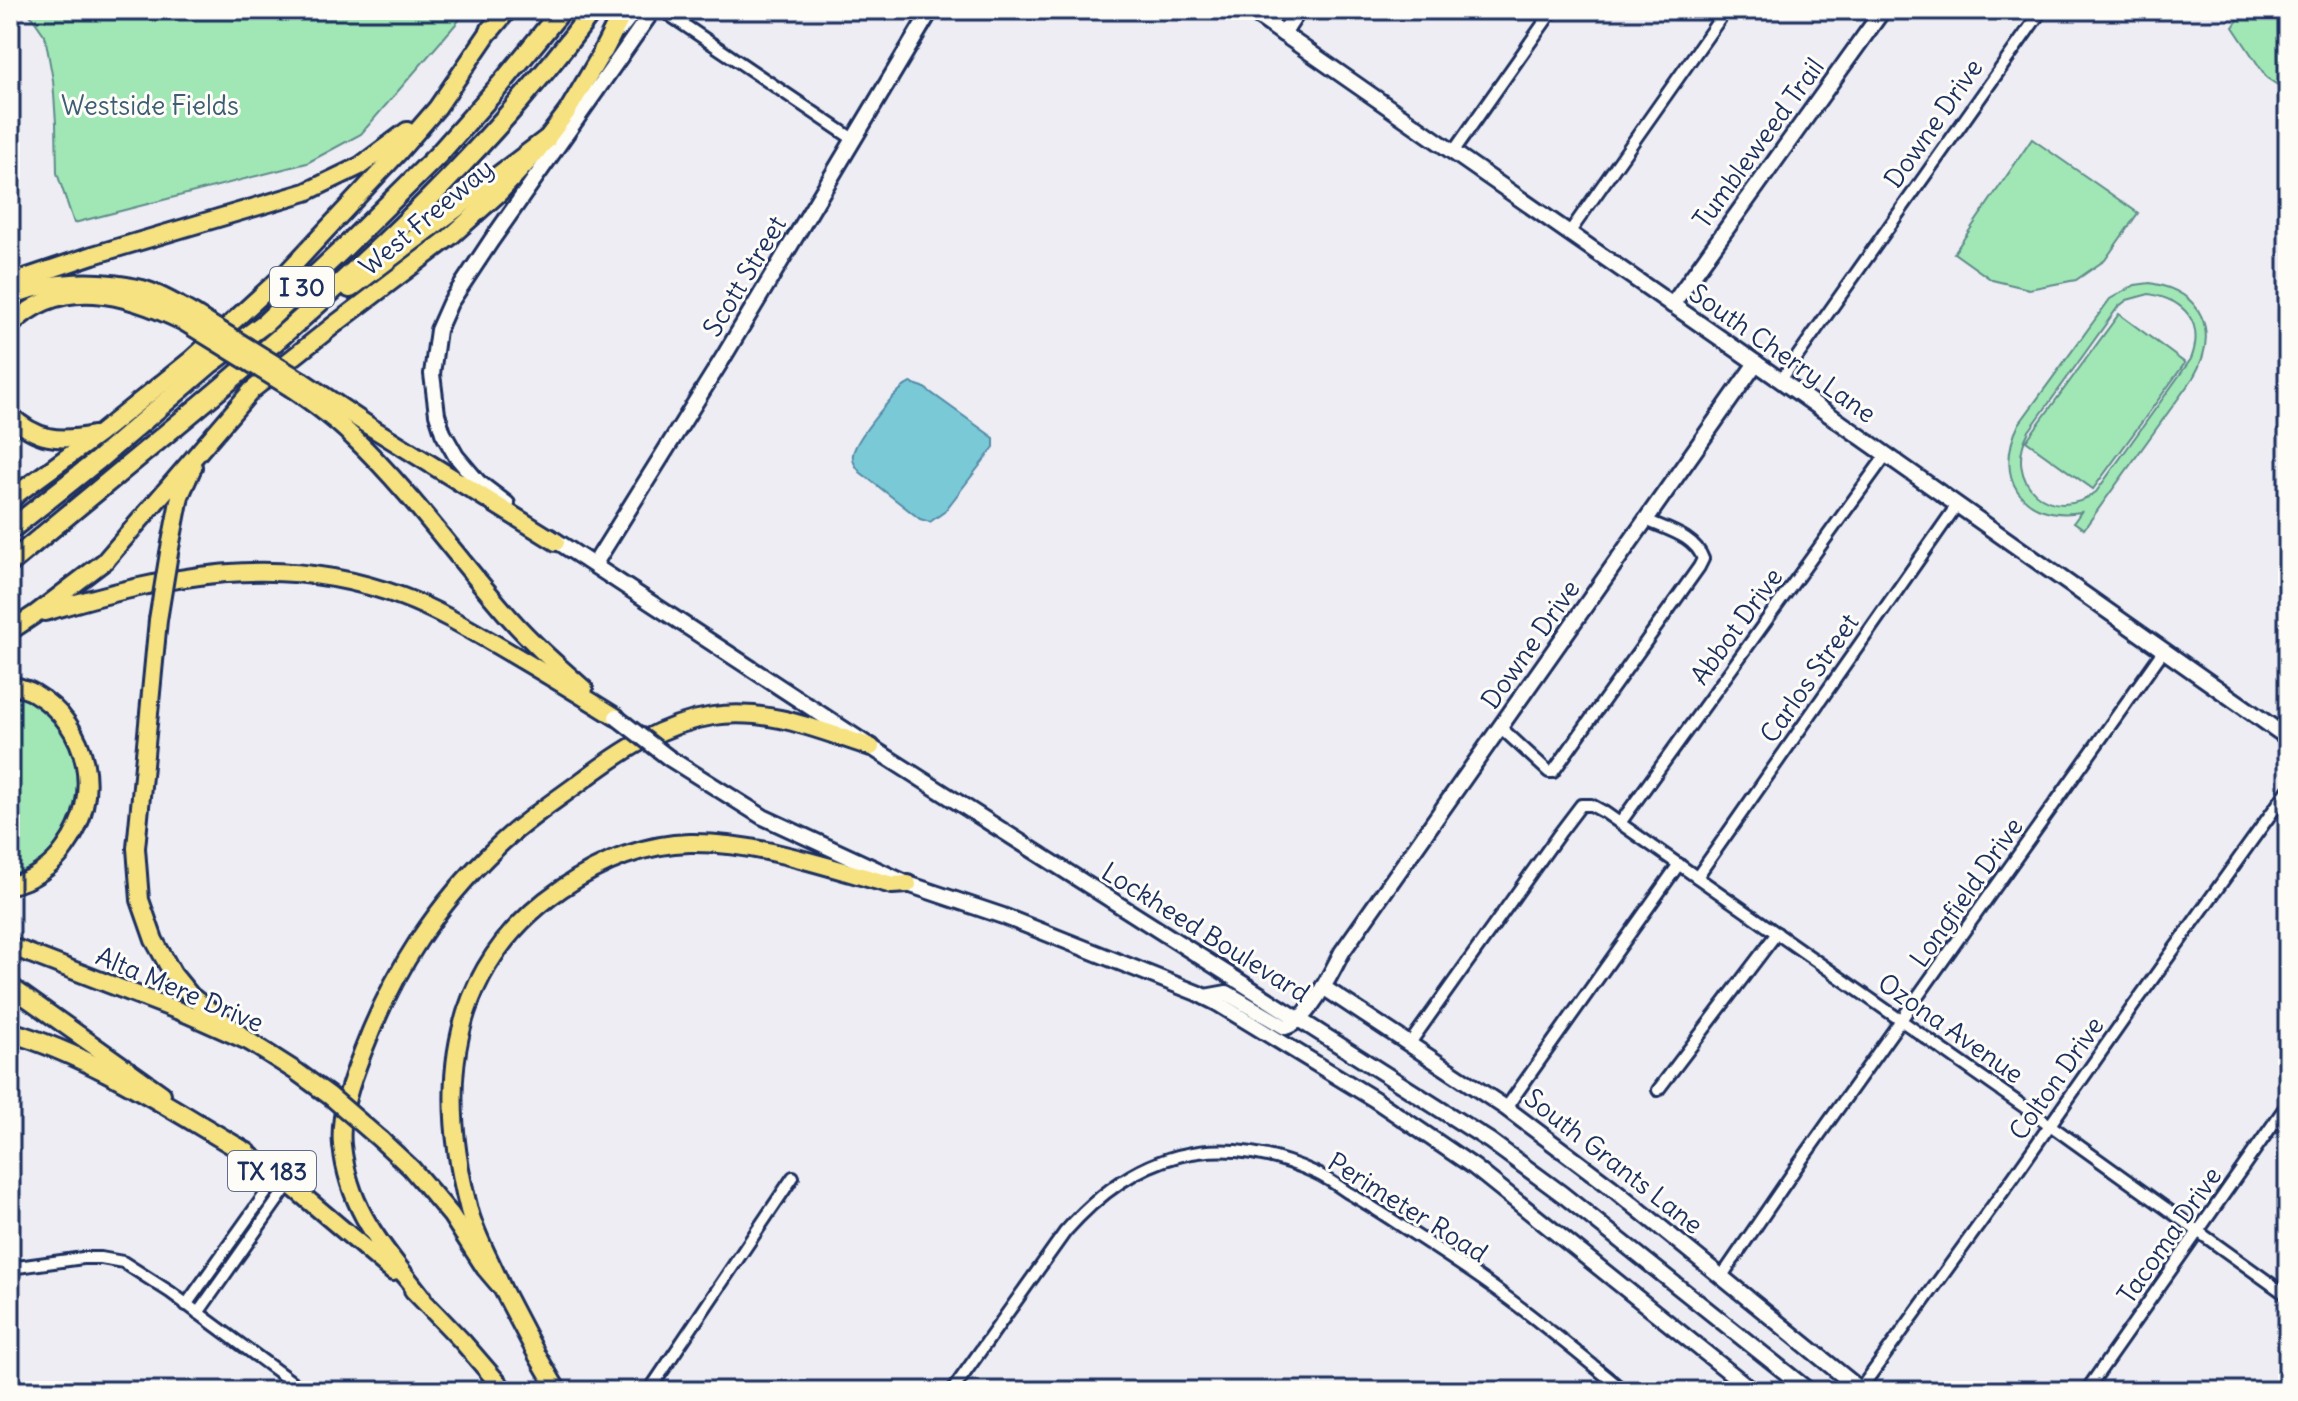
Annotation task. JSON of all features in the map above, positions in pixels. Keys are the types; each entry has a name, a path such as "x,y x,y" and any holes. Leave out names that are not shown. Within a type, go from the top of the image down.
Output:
{"highway":[{"path":"491,29 506,10"},
{"name":"West Freeway","path":"10,530 211,363 265,323 438,155 562,10"},
{"name":"West Freeway","path":"10,563 226,384 418,208 485,139 593,10"},
{"path":"603,51 624,10"},
{"path":"322,299 344,293 546,140"},
{"path":"10,1032 104,1071 247,1153"}],"main road":[{"name":"West Freeway","path":"12,498 99,434 254,304 334,222 437,108 491,29"},
{"name":"West Freeway","path":"10,631 105,561 252,390 476,215 546,140 567,112 603,51"},
{"path":"10,283 306,192 360,166 437,108"},
{"path":"10,296 44,285 87,283 143,289 165,298 189,318 556,542"},
{"path":"10,326 21,314 35,306 86,292 148,304 189,318"},
{"path":"296,384 354,437 510,619 616,717"},
{"path":"10,415 26,430 50,438 72,439 99,434"},
{"path":"202,448 180,496 158,620 136,848 140,900 154,940 173,974 191,996 250,1042"},
{"path":"34,615 135,587 201,574 235,571 319,576 406,597 468,629 616,717"},
{"path":"10,685 32,692 57,712 75,736 84,756 88,777 87,802 80,824 65,850 44,870 19,884 10,885"},
{"path":"422,1297 365,1222 353,1197 342,1144 343,1120 354,1074 389,989 423,931 452,893 525,823 624,750 675,726 712,717 755,714 775,717 871,747"},
{"path":"502,1288 470,1213 453,1109 458,1043 466,1012 478,981 512,929 544,901 601,864 627,854 688,843 754,848 892,885 908,884"},
{"name":"Alta Mere Drive","path":"10,946 187,1014 250,1042 330,1096 411,1168 438,1198 502,1288 558,1391"},
{"name":"TX 183","path":"10,986 247,1153 359,1241 422,1297 505,1391"}],"street":[{"name":"West Freeway","path":"603,51 635,10"},
{"name":"Lockheed Boulevard","path":"653,10 491,241 450,303 438,330 432,374 437,414 456,456 478,482 556,542 871,747 1490,1141 1562,1194 1809,1391"},
{"path":"662,10 853,139"},
{"name":"Scott Street","path":"594,565 723,358 931,10"},
{"name":"South Cherry Lane","path":"1249,10 1264,15 1283,34 2288,738"},
{"path":"1283,34 1299,10"},
{"path":"1453,152 1553,10"},
{"path":"1569,233 1726,10"},
{"name":"Tumbleweed Trail","path":"1672,305 1883,10"},
{"name":"Downe Drive","path":"1783,382 1785,374 2042,10"},
{"name":"Downe Drive","path":"1300,1020 1342,952 1756,363"},
{"name":"Abbot Drive","path":"1620,823 1886,455"},
{"name":"Carlos Street","path":"1697,877 1957,505"},
{"path":"1500,727 1549,772 1553,772 1702,563 1700,549 1689,539 1646,520"},
{"name":"Longfield Drive","path":"1722,1276 2163,651"},
{"name":"Lockheed Boulevard","path":"616,717 669,758 763,817 908,884 1003,916 1204,997 1374,1099 1474,1167 1753,1391"},
{"name":"Colton Drive","path":"1861,1390 2288,790"},
{"name":"Ozona Avenue","path":"1410,1043 1559,834 1584,804 1604,812 1679,864 2288,1296"},
{"path":"1506,1108 1679,864"},
{"path":"1658,1090 1777,933"},
{"name":"Downe Drive","path":"1284,1010 1302,1000 1342,952"},
{"name":"South Grants Lane","path":"1323,987 1506,1108 1611,1187 1861,1390"},
{"path":"1204,997 1227,993 1285,1027 1300,1020"},
{"name":"Tacoma Drive","path":"2086,1391 2288,1103"},
{"name":"Perimeter Road","path":"952,1391 1065,1232 1101,1195 1142,1168 1200,1152 1230,1150 1257,1153 1319,1174 1505,1296 1624,1391"},
{"path":"649,1391 793,1177"},
{"path":"186,1305 283,1180"},
{"path":"198,1313 283,1180"},
{"path":"10,1268 83,1258 112,1260 133,1268 304,1391"}],"green space":[{"name":"Westside Fields","path":"27,10 468,10 361,134 307,163 74,223 57,173 53,80 45,36"},
{"path":"2245,10 2288,10 2288,92 2267,78 2233,27"},
{"path":"2032,139 2138,213 2105,260 2076,280 2029,289 1992,280 1954,253"},
{"path":"2150,283 2183,295 2202,317 2205,345 2193,378 2084,529 2074,522 2081,512 2042,510 2028,502 2018,491 2011,477 2009,461 2012,443 2019,424 2110,299 2135,285","holes":["2149,294 2162,297 2189,315 2195,334 2191,359 2096,492 2079,501 2063,504 2048,501 2026,482 2021,467 2022,450 2029,431 2118,307 2127,300"]},
{"path":"2119,314 2185,363 2093,489 2026,441"},
{"path":"10,692 27,697 55,718 74,749 83,784 78,815 58,848 40,866 10,880"}],"water":[{"path":"911,383 923,387 994,438 994,447 944,512 930,522 920,519 860,472 853,459 861,437 878,414"}]}
